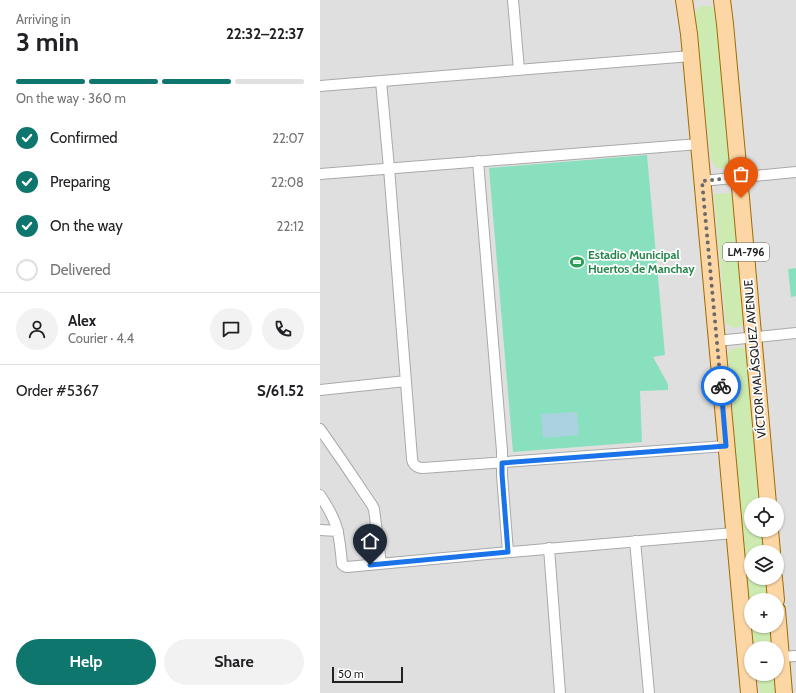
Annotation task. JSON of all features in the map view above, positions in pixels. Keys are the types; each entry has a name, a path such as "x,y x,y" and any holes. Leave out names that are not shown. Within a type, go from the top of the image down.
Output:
{"main road":[{"name":"LM-796","path":"684,0 691,56 734,533 746,641"},
{"name":"VÍCTOR MALÁSQUEZ AVENUE","path":"722,0 740,177 767,497"},
{"path":"781,633 785,657 784,693"},
{"name":"LM-796","path":"749,681 749,693"}],"street":[{"path":"513,0 519,70"},
{"path":"320,86 691,56"},
{"path":"381,81 412,461 415,466 423,468 502,463 726,446"},
{"path":"320,174 699,144"},
{"path":"478,161 501,443 508,552"},
{"path":"702,181 796,172"},
{"path":"717,341 796,333"},
{"path":"320,390 406,381"},
{"path":"320,429 374,509 382,564"},
{"path":"320,495 338,531 342,564 348,567 548,548 734,533"},
{"path":"320,530 338,531"},
{"path":"635,541 649,693"},
{"path":"548,548 560,693"}],"shaded area":[{"path":"320,0 796,0 796,693 320,693"}],"green space":[{"path":"701,6 711,6 716,13 731,166 721,169 714,165 711,158 694,19 696,12"},
{"name":"Estadio Municipal Huertos de Manchay","path":"647,155 665,355 653,357 668,384 668,390 640,391 642,442 513,452 489,168"},
{"path":"735,193 746,319 740,327 732,327 726,323 714,194"},
{"path":"796,268 796,296 791,297 788,269"},
{"path":"738,347 744,348 749,352 760,497 744,497 744,537 764,537 764,545 744,545 744,558 728,353 732,349"},
{"path":"746,585 768,585 768,593 747,593"},
{"path":"750,633 772,633 772,636 770,641 753,641"},
{"path":"759,681 778,681 779,693 760,693"}],"water":[{"path":"577,412 579,435 543,438 541,414"}],"way so far":[{"path":"721,386 702,181 740,177 741,198"}],"place":[{"name":"Estadio Municipal Huertos de Manchay","path":"577,262"}],"route":[{"path":"370,565 508,552 502,463 726,446 721,386"}]}
